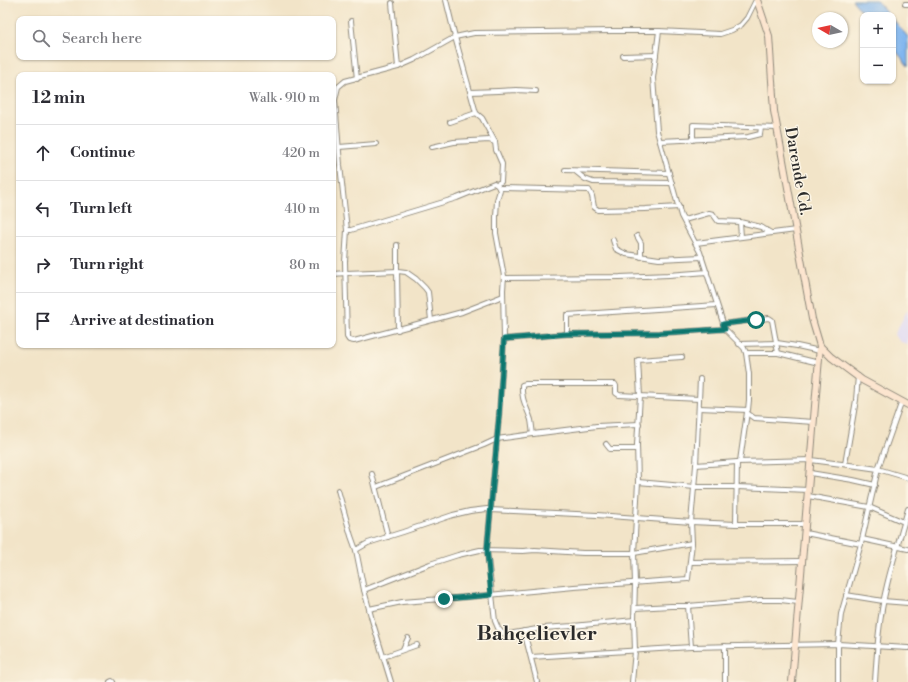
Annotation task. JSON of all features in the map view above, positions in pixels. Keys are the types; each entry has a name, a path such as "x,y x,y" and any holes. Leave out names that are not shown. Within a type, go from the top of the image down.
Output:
{"street":[{"path":"446,0 476,113 482,118 495,142 496,150 502,164 501,182 497,186"},
{"path":"336,94 338,87 345,81 398,67 414,60 455,37 474,33 612,31 660,31 720,34 741,26 757,0"},
{"name":"Darende Cd.","path":"757,0 769,36 774,111 812,319 820,349"},
{"path":"392,3 398,67"},
{"path":"352,21 357,79"},
{"path":"660,31 653,78 657,131 679,207 702,257 725,329 740,344 746,353 749,374 749,400 738,462 736,524"},
{"path":"624,56 656,55"},
{"path":"470,92 498,92 516,90 536,91"},
{"path":"450,122 476,113"},
{"path":"336,119 347,230 347,337 349,340 354,342 462,312 503,296"},
{"path":"693,140 693,125 777,128"},
{"path":"660,141 748,137 760,134 761,128"},
{"path":"432,147 454,142 489,140 495,142"},
{"path":"339,148 376,144"},
{"path":"565,170 669,173"},
{"path":"575,170 585,180 593,182 672,183"},
{"path":"347,230 457,198 494,183 497,186 589,190 594,207 598,210 645,210 679,207"},
{"path":"497,186 500,190 496,208 496,233 504,278 504,339 500,409 487,550 495,620 502,634 514,634 543,628 634,620"},
{"path":"684,220 709,213 713,214 718,221 740,222 761,226 771,233"},
{"path":"740,222 741,237"},
{"path":"696,243 796,230"},
{"path":"637,236 641,243 641,257"},
{"path":"613,240 616,249 626,254 641,257 658,259 702,257"},
{"path":"397,245 398,330"},
{"path":"336,274 397,271 406,272 426,288 428,292 431,320"},
{"path":"504,278 620,277 707,272"},
{"path":"567,334 567,315 717,305"},
{"path":"723,324 769,318 772,320 778,353"},
{"path":"504,339 567,334 660,333 725,329"},
{"path":"740,344 776,343 820,349 858,376 908,405"},
{"path":"792,682 820,349"},
{"path":"746,353 778,353 819,363"},
{"path":"632,682 635,651 634,553 638,482 637,450 640,396 638,360 682,357"},
{"path":"845,464 856,400 858,376"},
{"path":"369,609 402,602 688,579 692,543 691,522 696,465 700,379"},
{"path":"533,434 531,421 523,400 522,385 526,384 615,384 616,393 619,395 699,399"},
{"path":"838,682 838,644 841,614 861,541 878,469 902,401"},
{"path":"699,408 747,412 754,418 814,422"},
{"path":"376,487 497,439 597,426 639,424"},
{"path":"606,444 610,449 637,450"},
{"path":"696,465 811,460 878,469 908,478"},
{"path":"810,473 875,485"},
{"path":"372,474 388,537"},
{"path":"638,482 694,487 737,487 808,493 869,507 904,522"},
{"path":"338,490 356,550 369,609 391,682"},
{"path":"356,550 368,543 453,515 487,509 691,522 736,524 805,524"},
{"path":"875,682 877,647 887,585 908,509"},
{"path":"804,534 898,546 908,549"},
{"path":"364,590 444,560 480,550 634,553 692,543"},
{"path":"690,562 802,561"},
{"path":"846,595 908,603"},
{"path":"635,608 688,606 760,600 798,602"},
{"path":"688,606 692,647"},
{"path":"524,631 536,682"},
{"path":"403,649 408,638"},
{"path":"531,657 724,646 838,644 908,648"},
{"path":"383,657 417,645"},
{"path":"724,646 725,682"}],"shaded area":[{"path":"908,309 908,344 901,342 894,335"}],"water":[{"path":"852,0 876,0 886,12 862,12"},
{"path":"896,23 908,37 908,66 896,51"}],"district":[{"name":"Bahçelievler","path":"537,634"}],"route":[{"path":"444,599 491,595 487,550 504,339 567,334 660,333 725,329 723,324 756,320"}]}
